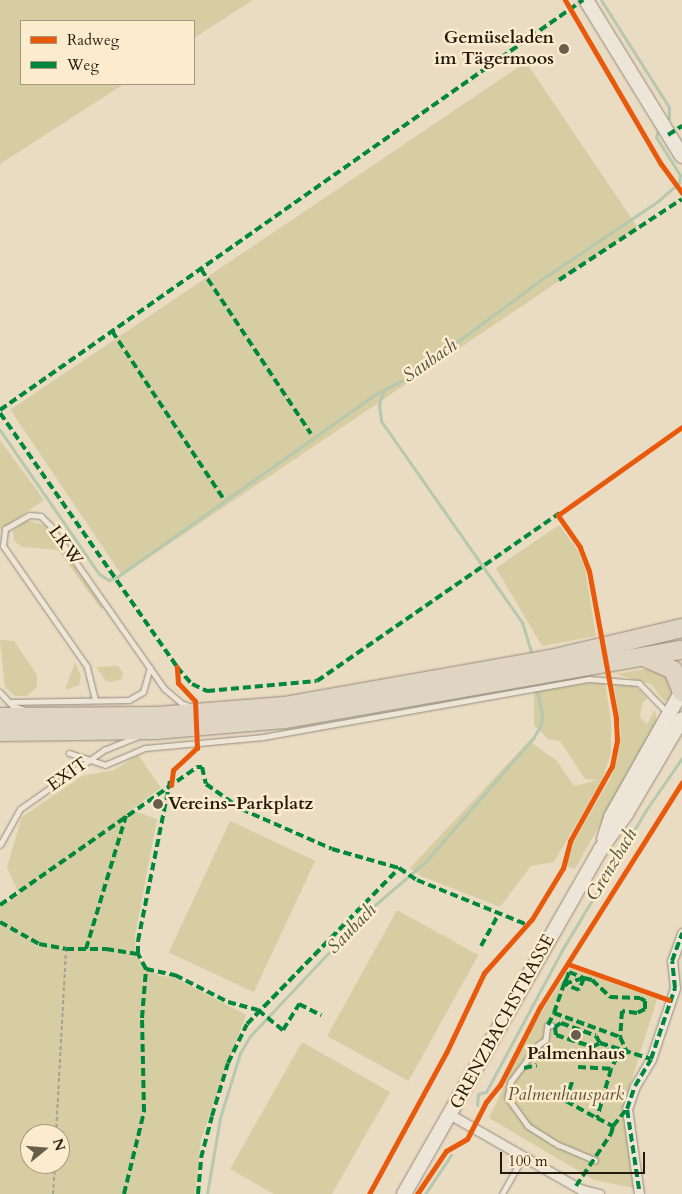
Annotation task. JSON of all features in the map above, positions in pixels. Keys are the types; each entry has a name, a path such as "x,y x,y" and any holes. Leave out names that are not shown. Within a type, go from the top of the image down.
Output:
{"highway":[{"path":"3,717 199,714 284,706 551,660 682,628"},
{"path":"3,717 156,730 309,716 682,650"},
{"path":"644,657 673,670 682,692"}],"street":[{"path":"586,0 682,156"},
{"name":"GRENZBACHSTRASSE","path":"404,1194 451,1115 600,850 611,816 677,719 682,692"},
{"path":"640,1194 627,1110 634,1086 651,1059 679,986 678,955 682,934"},
{"path":"451,1115 579,1191 599,1194"}],"lane":[{"name":"LKW","path":"95,700 87,667 3,546 5,529 19,520 41,516 50,525 171,696 199,714"},
{"path":"3,717 63,700 129,700 143,692 150,668"},
{"path":"69,753 105,765 145,748 258,738 589,678 639,683 677,719"},
{"path":"0,692 3,717"},
{"path":"3,717 22,709 30,709"},
{"path":"48,710 57,710 69,717"},
{"name":"EXIT","path":"0,845 20,809 116,744 156,730"},
{"path":"552,1026 548,1025 546,1040 539,1045 511,1082 508,1098 528,1126 559,1145 595,1160"},
{"path":"502,1194 523,1157"}],"path":[{"path":"565,0 670,176 682,192"},
{"path":"57,1124 66,949"},
{"path":"53,1194 54,1174"}],"green space":[{"path":"0,0 253,0 195,37 195,20 20,20 20,85 122,85 0,164"},
{"path":"526,62 638,228 122,576 10,410"},
{"path":"0,440 44,500 0,530"},
{"path":"27,520 47,526 103,607 101,609 58,550 23,547 14,541 13,530"},
{"path":"559,525 577,549 585,568 596,636 542,646 496,568"},
{"path":"0,640 14,641 37,675 37,687 27,696 15,696 5,687"},
{"path":"75,662 81,676 79,685 65,690"},
{"path":"118,666 123,673 122,679 111,682 106,681 96,667"},
{"path":"658,667 675,687 670,699 664,701 651,684 616,674"},
{"path":"587,683 605,683 611,720 611,753 603,778 554,862 531,866 500,907 421,876 410,868 529,741 557,761 574,786 598,780 585,779 560,741 548,739 534,725 534,692"},
{"path":"614,684 631,685 641,691 647,699 642,703 640,718 647,724 655,710 657,723 575,869 566,866 575,840 611,777 617,760 621,733"},
{"path":"138,755 161,788 131,810 157,819 135,936 136,957 159,976 174,977 246,1015 201,1139 195,1194 0,1194 0,908 19,894 7,867 22,817 82,776 114,770"},
{"path":"230,821 315,861 254,992 169,952"},
{"path":"397,910 478,955 409,1081 327,1036"},
{"name":"Palmenhauspark","path":"570,968 657,999 624,1105 639,1189 594,1180 489,1118 532,1027"},
{"path":"302,1042 390,1092 332,1194 274,1194 230,1169"}],"waterway":[{"name":"Saubach","path":"601,0 669,107 669,118"},
{"path":"0,430 99,574 109,580 117,577 374,395 411,376 545,277 658,201 679,183 680,175 656,137 658,131"},
{"name":"Saubach","path":"383,392 379,404 381,421 522,622 532,654"},
{"name":"Saubach","path":"207,1194 220,1118 240,1053 251,1035 369,910 425,862 534,737 541,724 542,713 537,692"},
{"name":"Grenzbach","path":"477,1105 478,1094 486,1092 562,950 646,810 682,758"},
{"name":"Grenzbach","path":"425,1194 451,1155"}],"marked path":[{"path":"0,410 583,0"},
{"path":"668,135 682,126"},
{"path":"559,280 682,199"},
{"path":"201,269 311,434"},
{"path":"112,331 223,498"},
{"path":"0,413 177,667 192,684 207,691 317,681 560,513"},
{"path":"0,905 197,767 202,767 206,784 241,809 332,849 399,868"},
{"path":"124,1194 144,1112 142,1018 146,969 138,954 138,941 170,781"},
{"path":"86,949 126,816"},
{"path":"198,1194 201,1158 212,1116 228,1063 247,1024 399,868 417,880 528,925"},
{"path":"481,946 499,913"},
{"path":"0,922 39,944 66,949 106,949 138,954"},
{"path":"639,1189 627,1109 635,1086 651,1059 675,988 672,961 682,933"},
{"path":"146,969 175,975 228,1002 258,1010 283,1030 299,1004 321,1015"},
{"path":"554,1013 564,984 569,972 584,978 579,990 564,984"},
{"path":"564,984 584,978 592,980 610,997 640,998 645,1001 645,1009 637,1013 622,1011 620,1037"},
{"path":"548,1025 554,1013 620,1037 627,1052 617,1057 611,1069 597,1118 613,1126"},
{"path":"555,1027 561,1023 596,1036 600,1043 651,1059"},
{"path":"555,1027 556,1035 592,1047 600,1043"},
{"path":"524,1068 537,1065"},
{"path":"578,1067 611,1069"},
{"path":"572,1082 566,1101 597,1118"},
{"path":"576,1186 611,1134 613,1126 627,1109"}],"cycle path":[{"path":"565,0 661,164 682,193"},
{"path":"369,1194 446,1053 484,973 532,919 563,868 570,841 612,766 617,740 616,718 589,571 580,547 558,515 682,427"},
{"path":"171,785 173,770 197,748 195,701 178,683 177,667"},
{"path":"417,1194 446,1151 467,1139 486,1102 500,1085 540,1007 682,782"},
{"path":"568,964 669,1000"}],"place":[{"name":"Gemüseladen im Tägermoos","path":"564,49"},
{"name":"Vereins-Parkplatz","path":"158,804"},
{"name":"Palmenhaus","path":"576,1035"}]}
